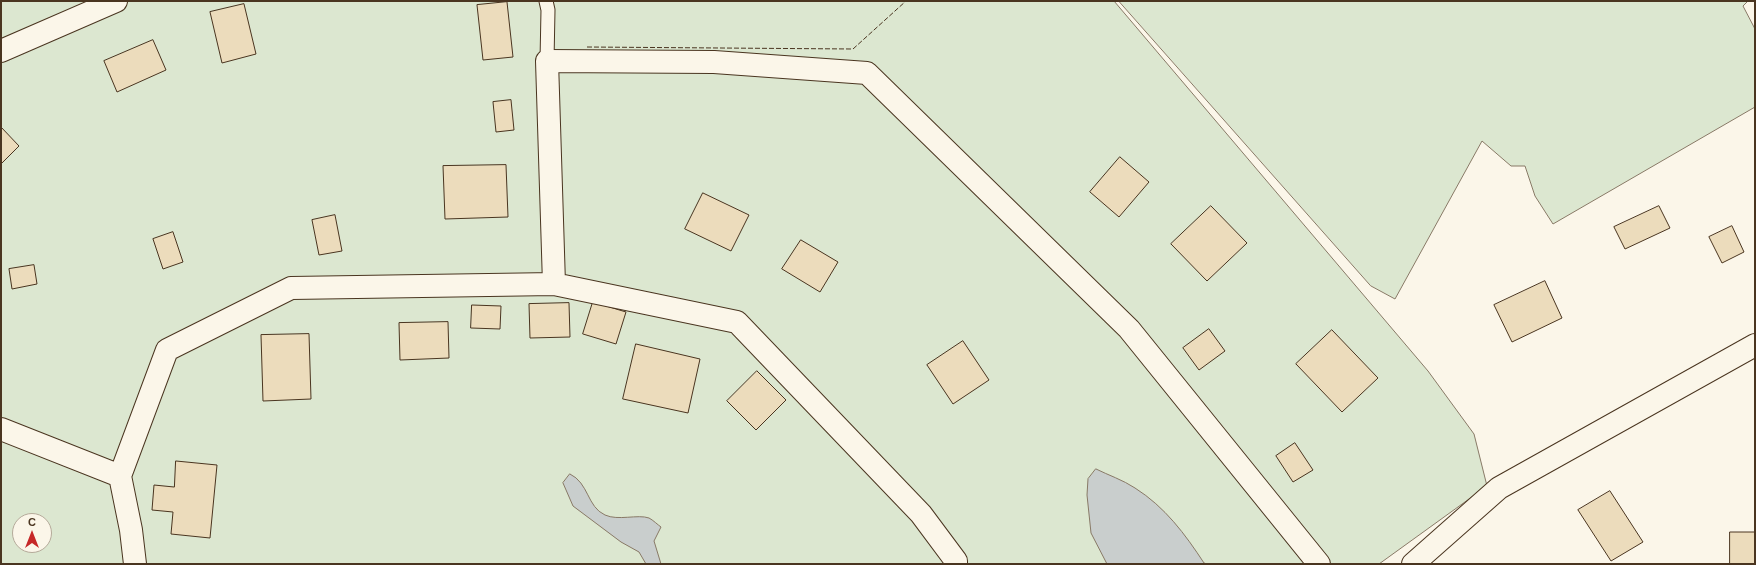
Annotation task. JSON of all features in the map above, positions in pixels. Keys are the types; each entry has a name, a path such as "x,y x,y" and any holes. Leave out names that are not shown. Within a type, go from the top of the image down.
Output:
{"street":[{"path":"1,51 116,1"},
{"path":"554,284 547,61 714,62 867,73 1129,329 1318,564"},
{"path":"135,564 131,530 120,476 167,350 291,288 554,284 737,322 921,514 956,561 956,564"},
{"path":"1413,564 1499,488 1755,345"},
{"path":"1,429 120,476"}],"lane":[{"path":"546,1 548,10 547,61"}],"green space":[{"path":"1,1 1114,1 1428,371 1474,434 1487,486 1379,564 1,564"},
{"path":"1119,1 1748,1 1743,6 1755,29 1755,107 1553,224 1535,196 1525,166 1511,166 1482,141 1395,299 1371,286"}],"shaded area":[{"path":"1096,469 1121,480 1146,495 1174,522 1204,563 1207,564 1107,564 1091,533 1087,495 1088,479"},
{"path":"570,474 581,483 591,501 599,511 605,515 610,517 649,518 661,527 654,541 661,564 646,564 639,552 621,542 573,506 563,483"}],"building":[{"path":"507,2 513,57 483,60 477,5"},
{"path":"244,4 256,54 222,63 210,12"},
{"path":"153,40 166,70 117,92 104,61"},
{"path":"511,100 514,130 496,132 493,102"},
{"path":"1,127 19,146 1,164"},
{"path":"1120,157 1149,182 1119,217 1090,192"},
{"path":"506,165 508,217 445,219 443,166"},
{"path":"703,193 749,215 731,251 685,229"},
{"path":"1211,206 1247,243 1207,281 1171,244"},
{"path":"1659,206 1670,228 1625,249 1614,227"},
{"path":"335,215 342,251 319,255 312,220"},
{"path":"1732,226 1744,252 1722,263 1709,237"},
{"path":"173,232 183,262 163,269 153,239"},
{"path":"801,240 838,262 820,292 782,269"},
{"path":"34,265 37,284 12,289 9,269"},
{"path":"1545,281 1562,318 1512,342 1494,305"},
{"path":"593,302 626,312 616,344 583,334"},
{"path":"569,303 570,337 530,338 529,304"},
{"path":"472,305 501,306 500,329 471,328"},
{"path":"448,322 449,358 400,360 399,323"},
{"path":"1209,329 1225,351 1199,370 1183,348"},
{"path":"1332,330 1378,378 1342,412 1296,364"},
{"path":"309,334 311,399 263,401 261,335"},
{"path":"963,341 989,380 953,404 927,365"},
{"path":"636,344 700,359 688,413 623,399"},
{"path":"757,371 786,400 756,430 727,401"},
{"path":"1295,443 1313,470 1293,482 1276,456"},
{"path":"176,461 217,465 210,538 171,534 173,512 152,510 154,485 174,487"},
{"path":"1610,491 1643,542 1611,561 1578,510"},
{"path":"1730,532 1755,532 1755,564 1730,564"}],"fence":[{"path":"587,47 853,49 906,1"}]}
